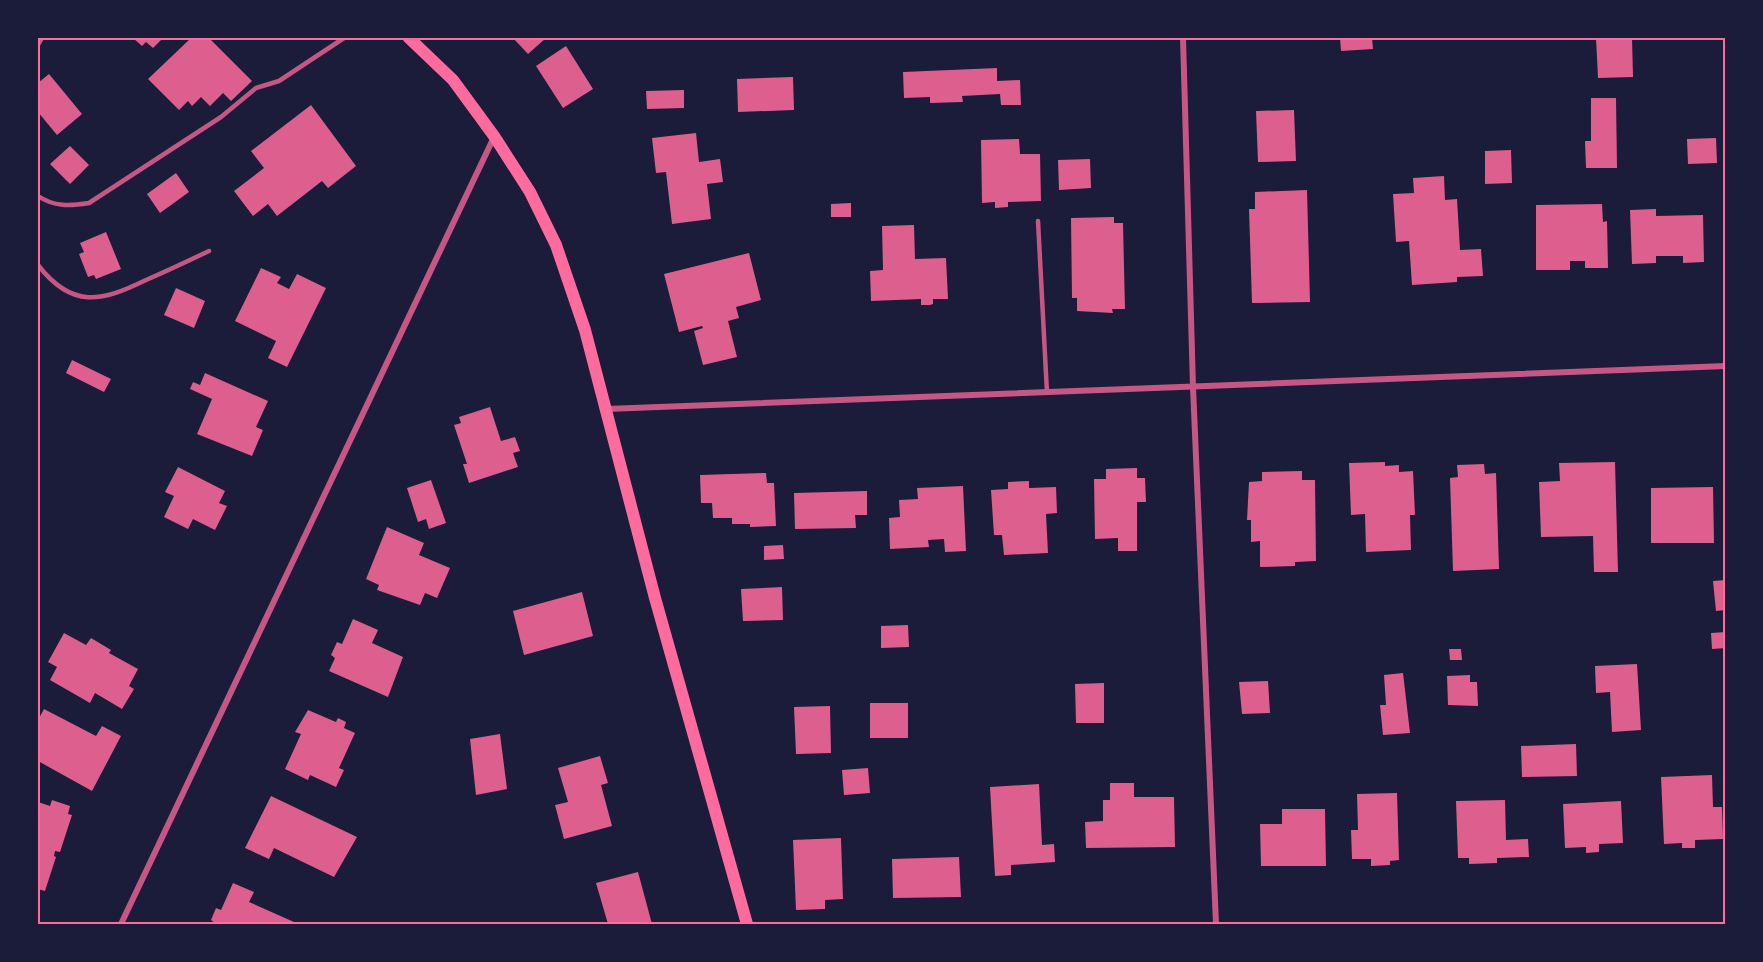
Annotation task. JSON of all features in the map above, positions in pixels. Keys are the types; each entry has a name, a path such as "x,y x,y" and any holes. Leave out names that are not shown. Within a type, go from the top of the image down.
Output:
{"main road":[{"path":"409,38 453,80 494,136 530,192 556,245 585,330 747,924"}],"street":[{"path":"1183,38 1193,387 1216,924"},
{"path":"121,924 494,136"},
{"path":"605,409 1725,366"}],"lane":[{"path":"38,45 42,38"},
{"path":"38,196 47,202 69,207 89,203 221,117 256,88 279,81 344,38"},
{"path":"1038,221 1047,393"},
{"path":"38,265 51,282 67,293 92,299 115,295 209,251"}],"building":[{"path":"133,38 163,38 153,48 146,42 142,46"},
{"path":"191,38 209,38 252,81 231,101 223,93 210,106 201,97 192,106 188,101 179,110 148,79"},
{"path":"513,38 546,38 528,54"},
{"path":"1340,38 1372,38 1373,49 1341,51"},
{"path":"1596,38 1632,38 1633,77 1598,78"},
{"path":"566,46 593,89 563,108 536,66"},
{"path":"997,68 997,81 1020,80 1021,105 1001,105 1000,94 962,96 963,102 930,103 930,97 904,98 903,72"},
{"path":"49,74 82,114 57,135 38,112 38,83"},
{"path":"793,77 794,110 738,112 737,79"},
{"path":"684,90 684,108 647,109 646,91"},
{"path":"1591,98 1616,98 1617,168 1586,168 1585,141 1591,141"},
{"path":"311,105 356,166 328,188 322,181 277,216 268,204 253,216 234,191 264,168 251,151"},
{"path":"1294,110 1296,161 1258,162 1256,111"},
{"path":"696,133 699,162 720,159 723,182 707,184 711,219 672,224 666,172 656,173 652,138"},
{"path":"1716,138 1717,163 1688,164 1687,139"},
{"path":"1019,139 1020,154 1040,154 1041,201 1008,202 1008,207 995,208 995,202 982,203 981,140"},
{"path":"70,146 89,165 70,184 50,164"},
{"path":"1511,150 1512,183 1485,184 1485,151"},
{"path":"1090,159 1091,188 1059,190 1058,160"},
{"path":"176,173 189,192 160,213 147,194"},
{"path":"1444,176 1445,200 1457,199 1460,250 1481,249 1483,276 1457,277 1457,282 1412,285 1409,241 1396,242 1393,194 1414,193 1413,178"},
{"path":"1307,190 1310,302 1252,303 1249,209 1255,209 1255,192"},
{"path":"851,203 851,217 831,217 831,204"},
{"path":"1602,204 1603,222 1607,221 1608,268 1585,268 1585,261 1570,261 1570,270 1536,270 1536,205"},
{"path":"1656,209 1656,216 1703,215 1704,262 1683,263 1683,256 1656,256 1656,263 1632,264 1630,210"},
{"path":"1114,217 1114,223 1123,223 1125,309 1112,309 1113,313 1077,311 1077,298 1072,298 1071,218"},
{"path":"914,225 915,259 946,258 948,299 933,299 933,304 930,305 921,305 921,299 871,301 870,271 883,270 882,226"},
{"path":"106,232 121,269 96,279 94,275 88,277 79,254 84,252 80,243"},
{"path":"749,253 761,300 736,307 739,318 728,321 737,357 703,365 694,331 703,328 702,326 679,332 664,274"},
{"path":"261,268 281,277 277,283 289,289 297,274 326,288 287,367 268,358 276,341 235,321"},
{"path":"176,288 205,301 194,328 164,315"},
{"path":"72,360 111,379 104,392 66,373"},
{"path":"205,373 268,401 256,427 263,430 252,456 197,434 212,399 190,389 193,382 200,385"},
{"path":"490,407 501,441 515,437 520,451 513,453 518,467 469,483 463,464 467,464 454,425 461,423 459,417"},
{"path":"1385,462 1385,466 1399,465 1399,472 1413,471 1415,515 1410,515 1411,550 1366,552 1365,514 1351,515 1349,463"},
{"path":"1615,462 1618,572 1594,572 1593,536 1541,537 1539,482 1560,481 1559,463"},
{"path":"1484,464 1485,474 1496,473 1499,569 1453,571 1450,478 1458,477 1457,465"},
{"path":"178,467 225,491 219,503 227,506 215,530 193,519 188,529 164,517 174,496 165,492"},
{"path":"1137,468 1137,478 1145,478 1146,502 1137,502 1137,551 1118,551 1118,538 1095,539 1094,479 1106,479 1106,469"},
{"path":"1302,471 1302,480 1315,480 1316,561 1295,562 1295,566 1260,567 1260,541 1251,542 1251,520 1247,520 1249,482 1262,481 1262,472"},
{"path":"766,473 767,483 774,483 776,526 750,527 750,524 732,524 732,518 713,518 712,503 701,503 700,475"},
{"path":"431,480 446,523 429,529 426,519 418,522 407,488"},
{"path":"1029,481 1029,488 1056,487 1057,513 1046,514 1048,553 1004,555 1002,535 994,535 991,490 1008,489 1008,482"},
{"path":"963,486 966,551 945,552 944,539 928,540 929,547 890,549 889,518 900,517 899,500 918,499 917,488"},
{"path":"1713,487 1714,543 1651,543 1651,488"},
{"path":"867,491 867,515 855,515 856,528 795,529 794,493"},
{"path":"387,527 424,543 419,555 450,568 437,598 425,593 420,605 377,590 379,585 366,579"},
{"path":"783,545 784,559 764,560 764,546"},
{"path":"1726,580 1726,610 1716,611 1713,581"},
{"path":"782,587 783,620 743,621 741,589"},
{"path":"582,592 593,636 524,655 513,611"},
{"path":"353,619 378,630 372,643 403,657 388,697 329,671 335,658 331,655 337,642 342,644"},
{"path":"908,625 909,647 881,648 881,626"},
{"path":"1726,632 1726,648 1712,649 1711,633"},
{"path":"64,633 86,645 91,638 111,650 109,653 138,669 129,686 134,689 122,709 95,693 90,703 50,680 57,667 48,662"},
{"path":"1449,649 1461,649 1462,660 1450,660"},
{"path":"1637,664 1641,730 1612,732 1610,692 1596,693 1595,666"},
{"path":"1403,673 1410,733 1383,735 1380,705 1386,705 1384,675"},
{"path":"1470,675 1470,682 1477,682 1478,706 1448,705 1447,676"},
{"path":"1268,681 1270,713 1242,714 1239,682"},
{"path":"1104,683 1104,723 1076,723 1075,684"},
{"path":"870,703 908,703 908,738 870,738"},
{"path":"830,706 831,753 796,754 794,707"},
{"path":"44,709 96,736 102,726 121,736 92,791 38,761 38,720"},
{"path":"308,710 336,722 338,718 346,722 344,728 355,733 339,768 344,770 336,787 310,775 308,780 285,769 301,734 295,732"},
{"path":"500,734 507,789 476,795 470,739"},
{"path":"1576,744 1577,776 1522,777 1521,746"},
{"path":"600,756 608,783 601,785 612,826 564,839 555,805 568,802 558,768"},
{"path":"868,768 870,793 844,795 842,770"},
{"path":"1712,775 1713,807 1722,807 1723,839 1695,840 1695,848 1682,848 1682,843 1664,844 1661,777"},
{"path":"1110,783 1134,783 1134,797 1174,797 1175,847 1086,848 1085,822 1103,821 1103,800 1110,800"},
{"path":"1039,784 1042,845 1054,844 1055,862 1011,865 1011,875 995,876 990,787"},
{"path":"1397,793 1399,860 1390,861 1390,865 1371,866 1371,859 1352,859 1351,830 1358,830 1357,794"},
{"path":"271,796 357,837 334,877 274,848 269,859 245,848"},
{"path":"52,800 70,806 68,814 72,815 60,852 55,851 54,856 56,857 45,891 38,889 38,802 50,806"},
{"path":"1505,800 1506,840 1528,839 1529,857 1497,858 1497,863 1469,864 1469,858 1458,858 1456,801"},
{"path":"1621,801 1623,843 1599,844 1599,852 1586,853 1586,847 1565,848 1563,804"},
{"path":"1282,809 1325,809 1326,866 1261,866 1260,824 1282,824"},
{"path":"841,838 843,899 825,900 825,909 796,910 793,840"},
{"path":"959,857 961,897 893,898 892,859"},
{"path":"638,872 652,924 608,924 596,883"},
{"path":"233,883 254,892 249,902 294,922 293,924 216,924 211,920 216,908 221,910"}]}
